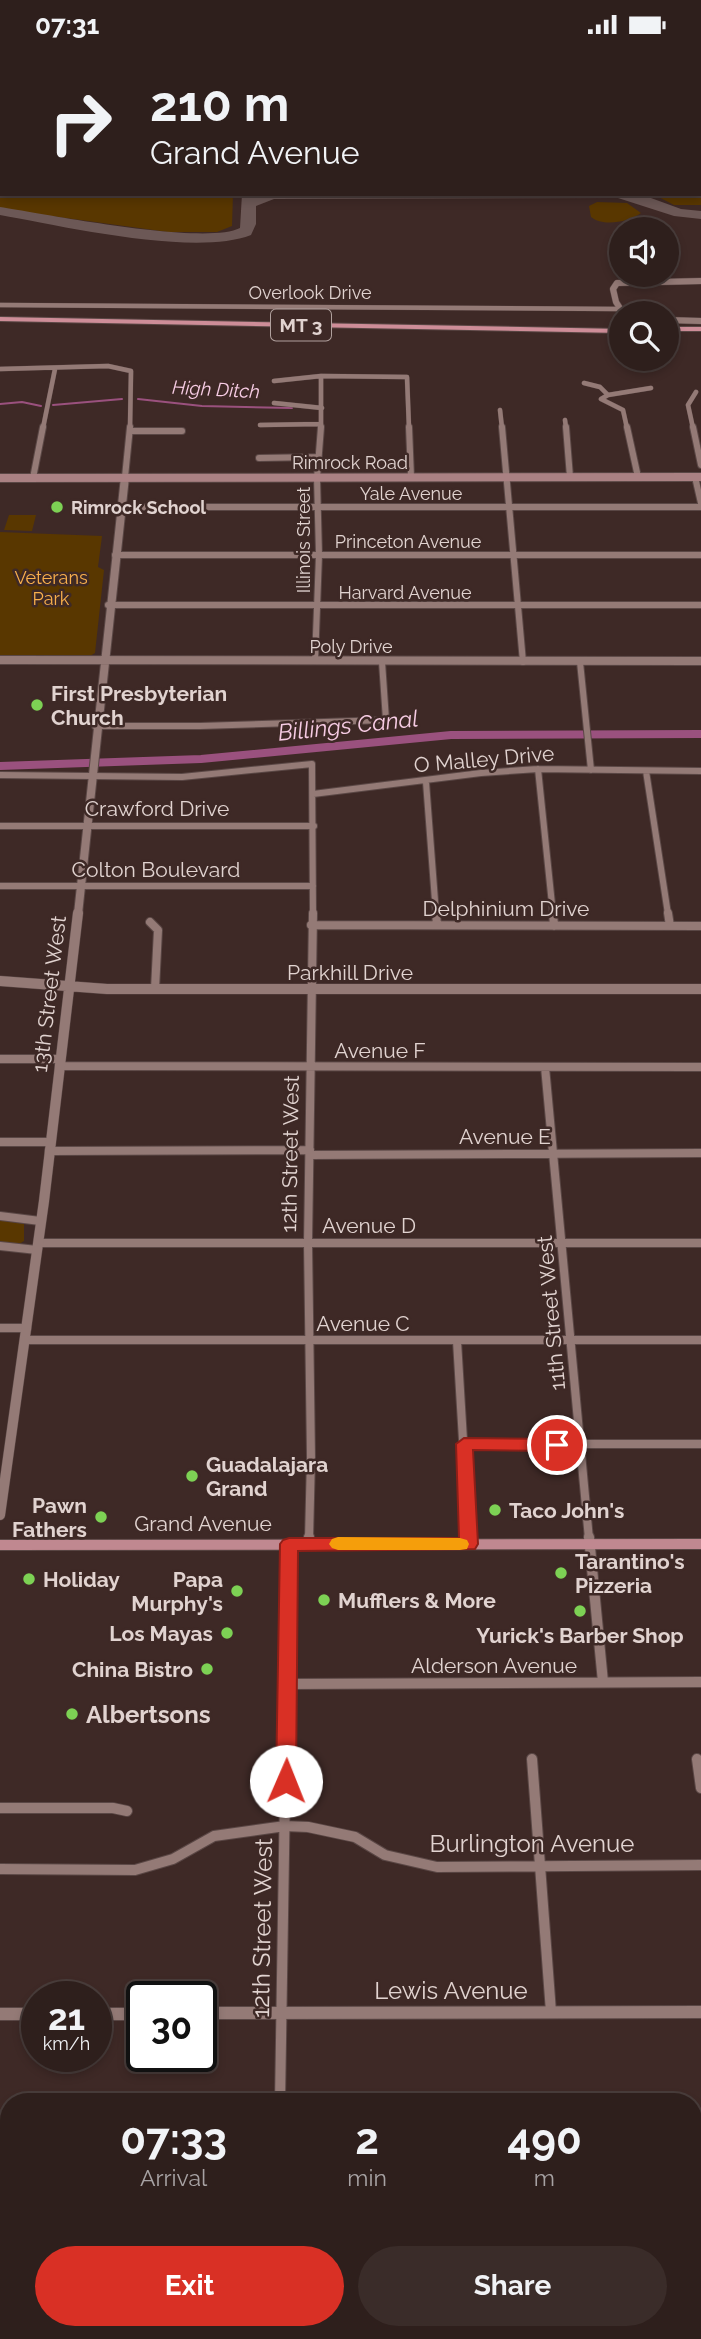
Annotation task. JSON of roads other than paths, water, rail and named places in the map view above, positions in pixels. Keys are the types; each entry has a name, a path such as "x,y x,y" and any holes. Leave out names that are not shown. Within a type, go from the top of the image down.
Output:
{"highway":[{"name":"MT 3","path":"0,319 609,330"},
{"path":"679,330 701,330"}],"main road":[{"name":"Rimrock Road","path":"0,478 698,477"},
{"name":"Grand Avenue","path":"0,1545 701,1543"}],"street":[{"path":"618,301 613,287 617,283 701,281"},
{"name":"Overlook Drive","path":"0,305 609,311"},
{"path":"679,320 701,321"},
{"path":"0,369 108,366 131,371 130,431 125,477"},
{"path":"33,478 55,369"},
{"path":"274,381 321,376 407,377 411,477"},
{"name":"Illinois Street","path":"315,661 321,376"},
{"path":"584,383 600,387 608,395"},
{"path":"638,477 623,410 601,399 608,395 652,387"},
{"path":"696,391 688,405 701,465"},
{"path":"274,403 322,408"},
{"path":"500,410 523,662"},
{"path":"565,420 570,477"},
{"path":"260,425 320,424"},
{"path":"130,431 182,431"},
{"path":"259,458 318,457"},
{"name":"13th Street West","path":"0,1515 26,1340 60,1063 81,886 108,605 125,477"},
{"path":"698,477 701,505"},
{"name":"Yale Avenue","path":"121,507 701,505"},
{"name":"Princeton Avenue","path":"115,555 701,555"},
{"name":"Harvard Avenue","path":"108,605 701,605"},
{"name":"Poly Drive","path":"0,660 701,661"},
{"path":"95,726 200,726 386,720 382,662"},
{"path":"580,662 592,770"},
{"name":"12th Street West","path":"91,776 182,777 312,764 314,826 308,1340 311,1458 309,1544"},
{"path":"538,769 554,926"},
{"name":"O Malley Drive","path":"313,794 426,782 481,773 538,769 701,771"},
{"path":"646,771 670,926"},
{"path":"0,775 91,776"},
{"path":"426,782 437,925"},
{"name":"Crawford Drive","path":"0,826 314,826"},
{"name":"Colton Boulevard","path":"0,886 313,886"},
{"path":"150,922 159,930 155,989"},
{"name":"Delphinium Drive","path":"311,925 701,926"},
{"name":"Parkhill Drive","path":"0,981 155,989 701,989"},
{"name":"Avenue F","path":"0,1059 60,1063 310,1067 701,1067"},
{"name":"11th Street West","path":"545,1067 603,1682"},
{"name":"Avenue E","path":"0,1142 49,1147 310,1153 701,1153"},
{"path":"0,1216 40,1221"},
{"name":"Avenue D","path":"0,1246 701,1243"},
{"path":"0,1328 27,1328"},
{"name":"Avenue C","path":"26,1340 701,1340"},
{"path":"457,1341 468,1544"},
{"path":"464,1444 701,1444"},
{"name":"12th Street West","path":"280,2093 289,1544"},
{"name":"Alderson Avenue","path":"287,1684 701,1682"},
{"path":"532,1759 551,2012"},
{"path":"697,1759 701,1789"},
{"path":"0,1808 113,1808 127,1811"},
{"name":"Burlington Avenue","path":"0,1869 135,1870 173,1859 214,1836 285,1826 308,1827 355,1837 385,1854 412,1863 437,1867 701,1865"},
{"name":"Lewis Avenue","path":"217,2013 701,2012"},
{"path":"0,2014 21,2014"}],"waterway":[{"name":"High Ditch","path":"53,405 122,399"},
{"name":"High Ditch","path":"138,399 202,406 292,408"},
{"name":"High Ditch","path":"0,404 22,402 41,406"},
{"name":"Billings Canal","path":"0,766 201,759 451,735 701,734"}],"place":[{"name":"Rimrock School","path":"57,507"},
{"name":"First Presbyterian Church","path":"37,705"},
{"name":"Guadalajara Grand","path":"192,1476"},
{"name":"Taco John's","path":"495,1510"},
{"name":"Pawn Fathers","path":"101,1517"},
{"name":"Tarantino's Pizzeria","path":"561,1573"},
{"name":"Holiday","path":"29,1579"},
{"name":"Papa Murphy's","path":"237,1591"},
{"name":"Mufflers & More","path":"324,1600"},
{"name":"Yurick's Barber Shop","path":"580,1611"},
{"name":"Los Mayas","path":"227,1633"},
{"name":"China Bistro","path":"207,1669"},
{"name":"Albertsons","path":"72,1714"}],"park label":[{"name":"Veterans Park","path":"51,588"}]}
